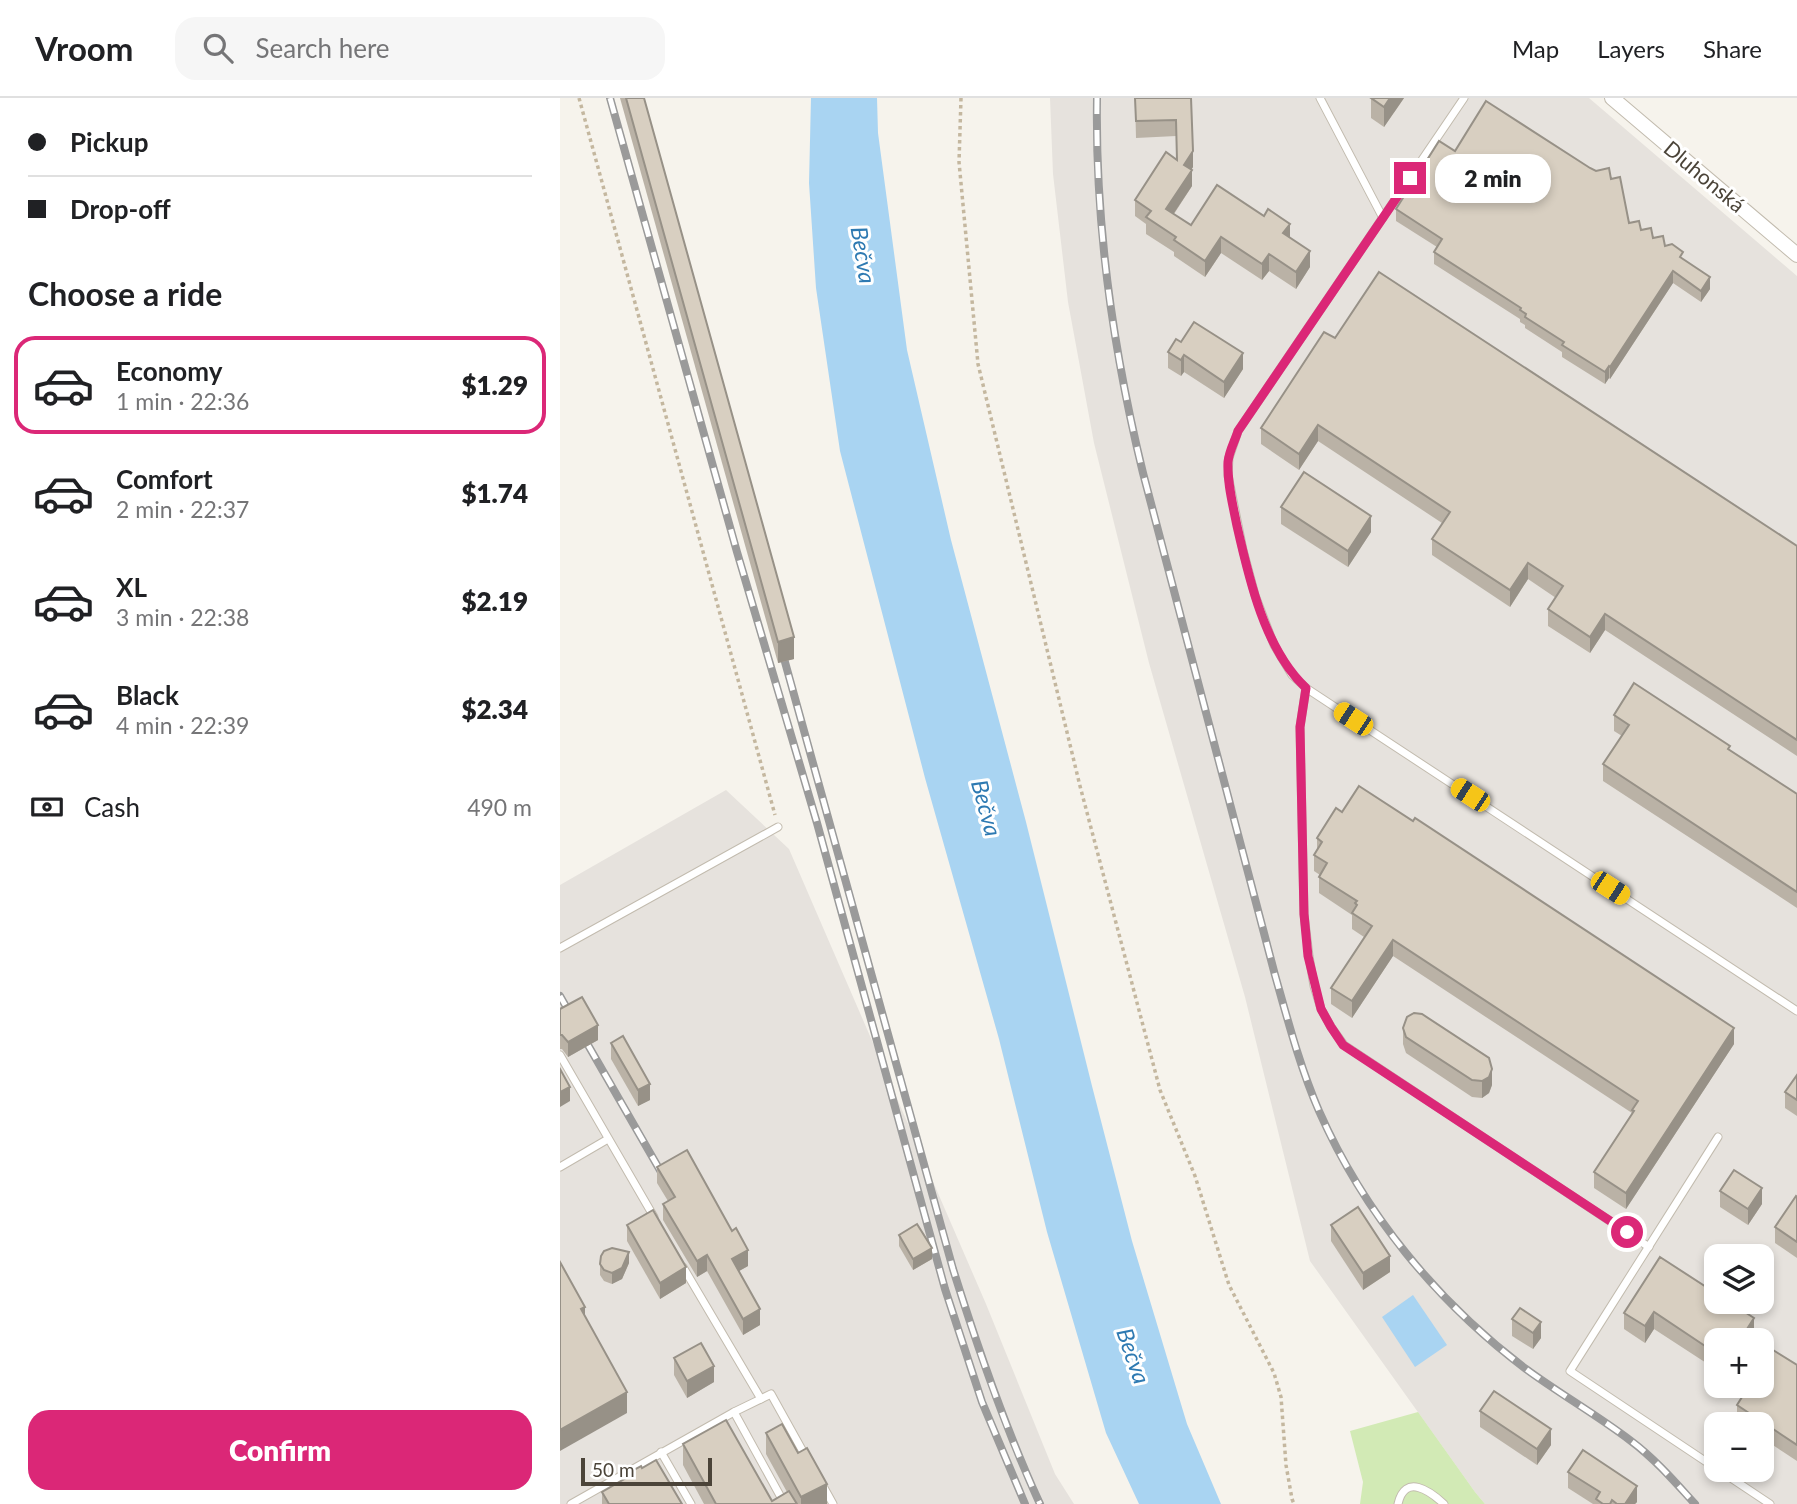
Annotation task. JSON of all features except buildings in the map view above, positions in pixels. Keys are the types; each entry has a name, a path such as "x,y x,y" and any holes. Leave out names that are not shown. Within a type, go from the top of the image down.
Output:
{"street":[{"name":"Dluhonská","path":"1612,98 1797,256"}],"lane":[{"path":"1320,98 1383,218"},
{"path":"1464,98 1238,431 1228,458 1228,475 1255,595 1274,645 1292,675 1306,688 1797,1011"},
{"path":"1306,688 1300,727 1304,914 1314,986 1321,1009 1331,1027 1343,1045 1649,1247"},
{"path":"560,948 778,827"},
{"path":"560,1055 657,1222"},
{"path":"1704,1460 1570,1371 1718,1137"},
{"path":"560,1167 608,1139"},
{"path":"677,1257 761,1399"},
{"path":"571,1504 661,1452 771,1394 812,1468"},
{"path":"734,1412 783,1501 777,1504"},
{"path":"661,1452 691,1504"},
{"path":"819,1480 833,1504"},
{"path":"1737,1482 1770,1504"},
{"path":"1398,1504 1403,1493 1415,1486 1424,1489 1444,1504"}],"path":[{"path":"579,98 778,827"},
{"path":"961,98 959,162 978,365 990,419 1080,786 1160,1090 1195,1176 1229,1285 1274,1373 1281,1397 1286,1465 1294,1504"}],"shaded area":[{"path":"1050,98 1589,98 1797,276 1797,1504 1485,1504 1310,1261 1245,997 1149,663 1094,443 1068,302 1053,174"},
{"path":"726,790 789,849 986,1304 1055,1474 1074,1504 560,1504 560,885"}],"green space":[{"path":"1418,1412 1485,1504 1360,1504 1363,1482 1350,1431"}],"water":[{"name":"Bečva","path":"811,98 877,98 878,133 907,350 951,540 1026,822 1132,1241 1187,1424 1221,1504 1139,1504 1106,1433 1047,1232 999,1039 925,778 840,451 816,288 809,183"},
{"path":"1413,1295 1447,1345 1415,1367 1382,1317"}],"railway":[{"path":"610,98 737,552 817,823 945,1289 982,1402 1025,1504"},
{"path":"1097,98 1103,240 1115,334 1132,427 1275,975 1300,1061 1319,1111 1358,1185 1381,1220 1433,1285 1462,1315 1526,1369 1640,1448 1695,1504"},
{"path":"780,644 953,1269 993,1388 1040,1504"},
{"path":"560,996 572,1017"},
{"path":"588,1045 665,1179"}],"route":[{"path":"1410,178 1238,431 1228,458 1234,511 1255,595 1274,645 1292,675 1306,688 1300,727 1304,914 1314,986 1321,1009 1343,1045 1627,1232"}]}
